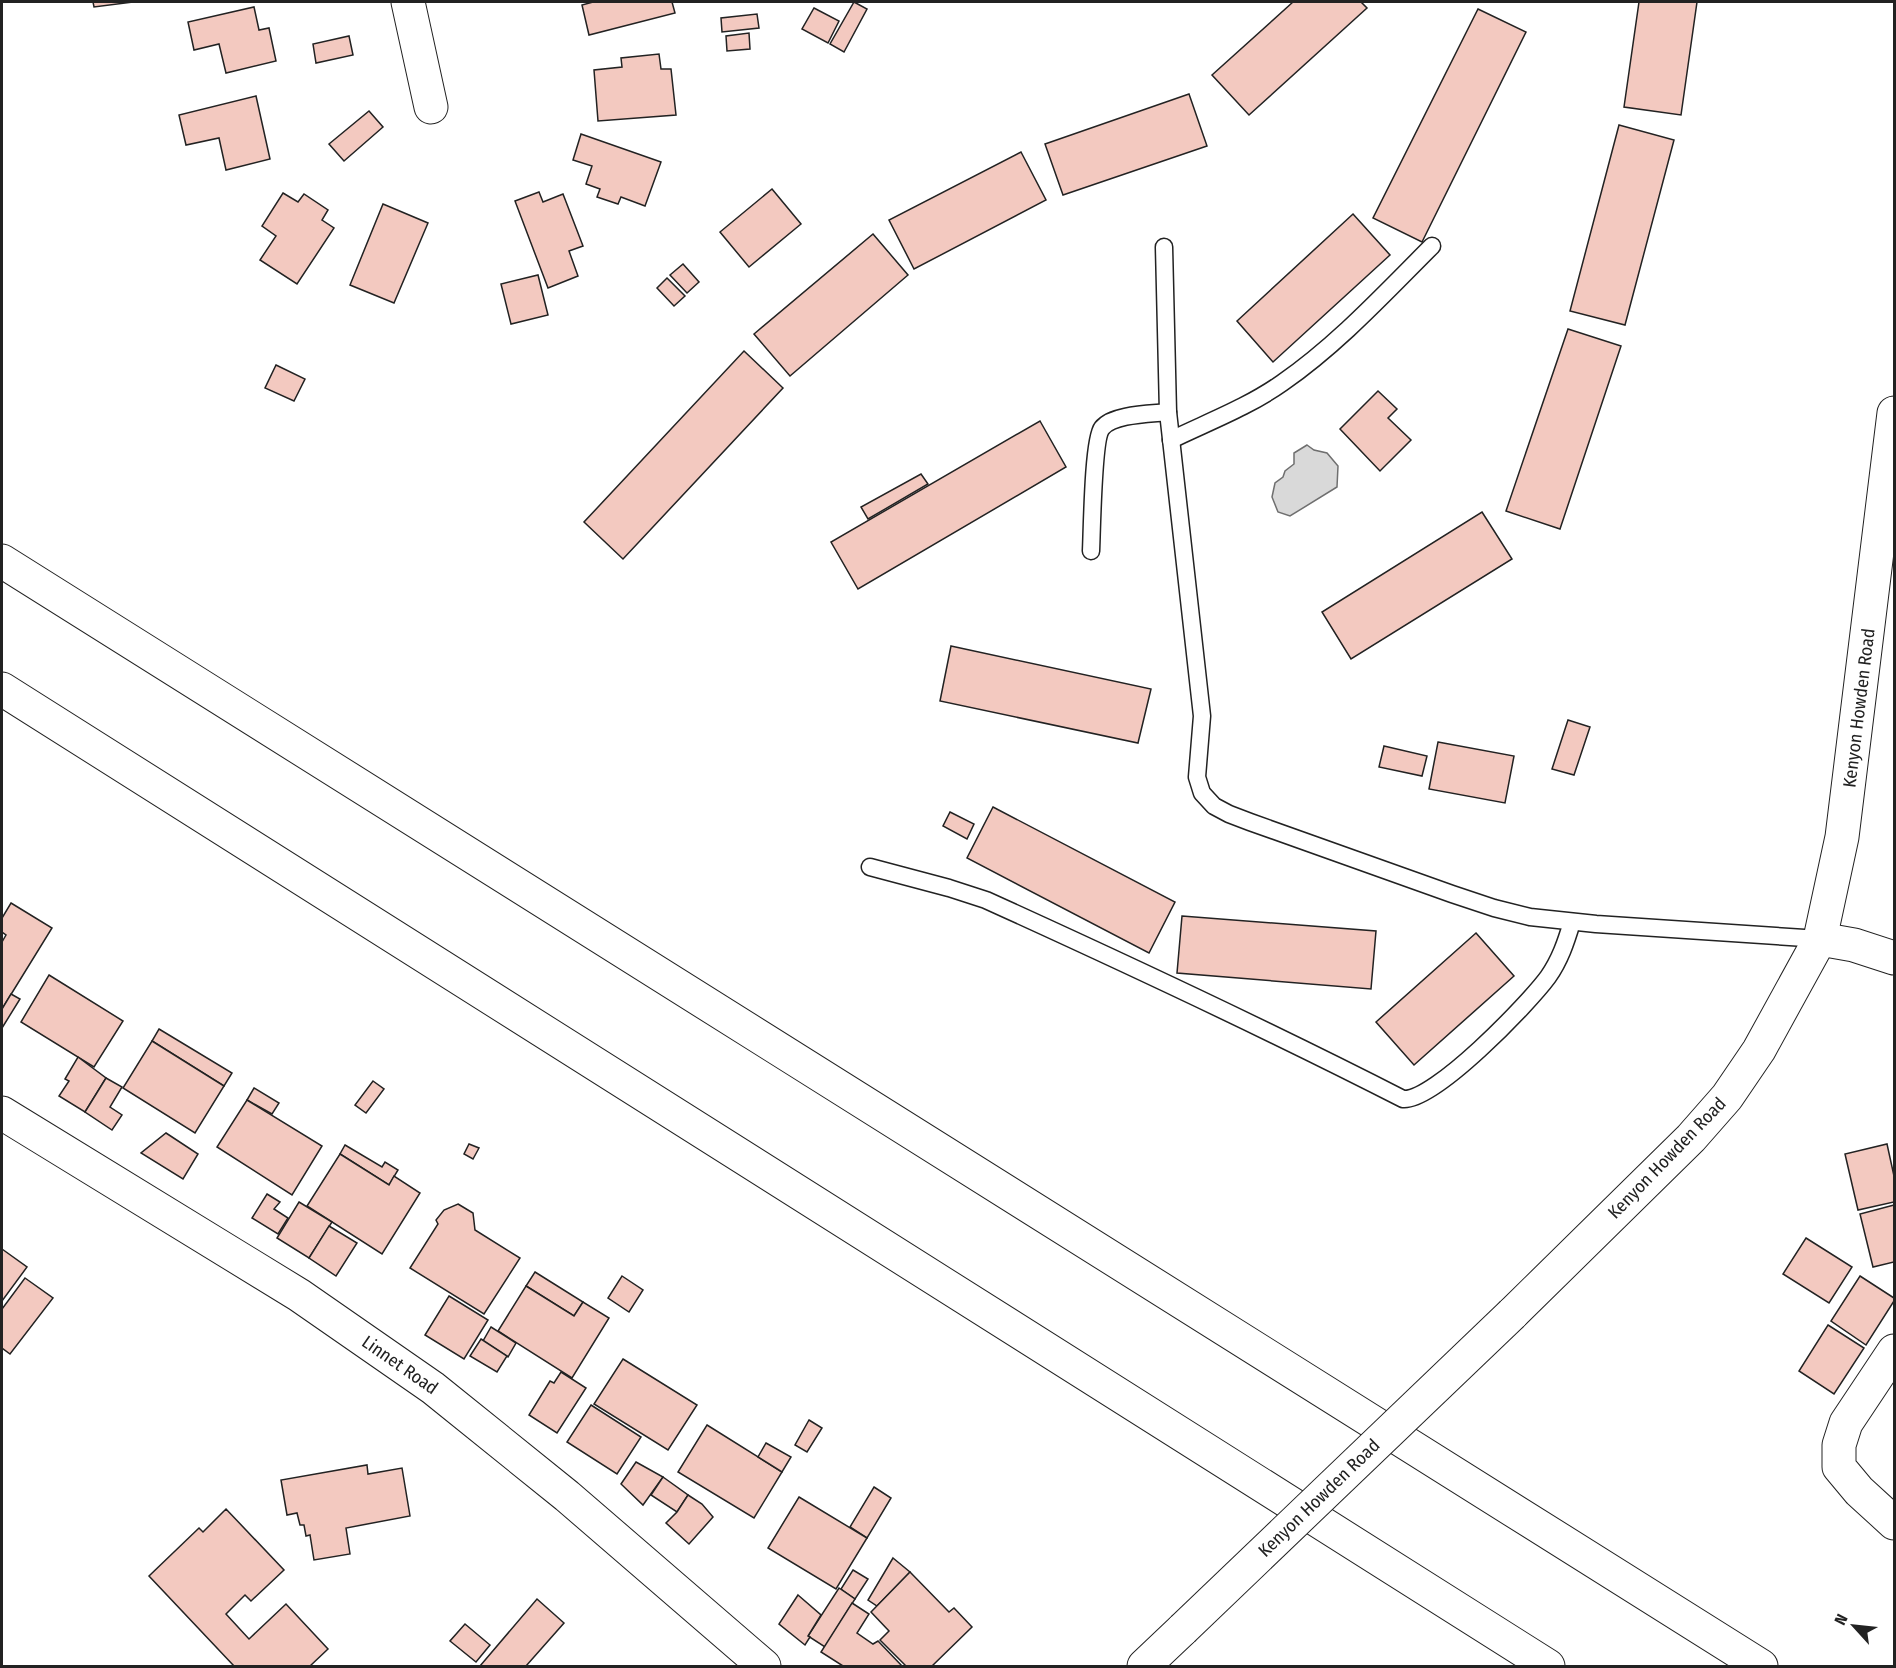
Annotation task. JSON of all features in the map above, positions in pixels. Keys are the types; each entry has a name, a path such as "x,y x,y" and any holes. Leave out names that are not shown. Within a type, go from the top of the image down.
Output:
{"main road":[{"path":"408,2 431,107"},
{"name":"Kenyon Howden Road","path":"1144,1666 1512,1314 1691,1138 1727,1097 1759,1050 1820,939 1842,837 1894,413"},
{"path":"2,561 1761,1666"},
{"path":"2,689 1548,1666"},
{"path":"1820,939 1854,945 1894,958"},
{"name":"Linnet Road","path":"2,1113 299,1295 434,1388 567,1496 764,1666"},
{"path":"1894,1351 1846,1423 1839,1445 1839,1467 1859,1491 1894,1523"}],"lane":[{"path":"1171,440 1250,402 1281,384 1362,317 1432,246"},
{"path":"1164,247 1168,412 1201,706 1197,777 1202,792 1215,806 1229,814 1452,894 1530,917 1572,922 1820,939"},
{"path":"1090,551 1095,466 1098,437 1102,428 1123,417 1168,412"},
{"path":"870,867 986,900 1227,1011 1403,1099 1411,1100 1448,1076 1506,1026 1548,977 1562,954 1572,922"}],"shaded area":[{"path":"1307,445 1314,450 1327,453 1338,466 1337,487 1290,516 1278,512 1272,497 1275,483 1294,464 1294,453"}],"building":[{"path":"93,2 133,2 94,7"},
{"path":"593,2 672,2 675,13 589,35 582,5"},
{"path":"854,2 867,9 844,52 830,44"},
{"path":"1293,2 1361,2 1367,8 1249,115 1212,75"},
{"path":"1639,2 1697,2 1681,115 1624,107"},
{"path":"254,7 259,30 269,28 276,61 226,73 219,44 194,50 188,22"},
{"path":"814,8 839,21 828,43 802,29"},
{"path":"1478,9 1526,32 1422,242 1373,218"},
{"path":"757,14 759,28 722,32 721,18"},
{"path":"749,33 750,49 727,51 726,36"},
{"path":"349,36 353,55 316,63 313,44"},
{"path":"659,54 661,69 671,69 676,115 598,121 594,70 622,67 621,58"},
{"path":"1189,94 1207,146 1063,195 1045,144"},
{"path":"256,96 270,159 226,170 219,138 186,145 179,115"},
{"path":"369,111 383,127 344,161 329,144"},
{"path":"1619,125 1674,140 1625,325 1570,311"},
{"path":"581,134 661,162 645,206 621,197 618,204 597,197 600,189 586,184 592,166 573,160"},
{"path":"1021,152 1046,200 914,269 889,220"},
{"path":"772,189 801,224 749,267 720,232"},
{"path":"539,192 543,202 563,194 583,246 569,251 578,276 548,288 515,201"},
{"path":"283,193 298,202 304,194 328,210 322,220 334,228 297,284 260,260 276,236 262,226"},
{"path":"383,204 428,223 394,303 350,285"},
{"path":"1353,214 1390,255 1273,362 1237,321"},
{"path":"873,234 908,275 790,376 754,334"},
{"path":"683,264 699,282 687,293 670,275"},
{"path":"538,275 548,315 511,324 501,284"},
{"path":"667,278 685,296 674,306 657,288"},
{"path":"1568,329 1621,346 1560,529 1506,511"},
{"path":"744,351 783,388 623,559 584,522"},
{"path":"276,365 305,379 294,401 265,388"},
{"path":"1378,391 1397,409 1388,418 1411,440 1380,471 1340,429"},
{"path":"1040,421 1066,467 858,589 831,542"},
{"path":"921,474 928,484 868,519 861,507"},
{"path":"1482,512 1512,559 1351,659 1322,612"},
{"path":"951,646 1151,689 1138,743 940,701"},
{"path":"1568,720 1590,727 1574,775 1552,769"},
{"path":"1438,742 1514,756 1505,803 1429,789"},
{"path":"1384,746 1427,756 1422,776 1379,767"},
{"path":"993,807 1175,902 1149,953 967,858"},
{"path":"950,812 974,824 967,839 943,826"},
{"path":"11,903 52,928 2,1009 2,942 6,935 2,932 2,918"},
{"path":"1182,916 1376,931 1371,989 1177,973"},
{"path":"1476,933 1514,976 1414,1065 1376,1022"},
{"path":"49,975 123,1021 94,1067 21,1022"},
{"path":"11,994 20,999 2,1028 2,1009"},
{"path":"159,1029 232,1073 224,1086 152,1041"},
{"path":"152,1041 224,1086 195,1133 123,1088"},
{"path":"78,1057 106,1078 85,1112 59,1096 69,1081 65,1079"},
{"path":"106,1078 122,1087 110,1107 122,1115 112,1130 85,1112"},
{"path":"373,1081 384,1089 366,1113 355,1105"},
{"path":"254,1088 279,1103 272,1114 247,1100"},
{"path":"247,1100 322,1146 292,1195 217,1147"},
{"path":"166,1133 198,1154 183,1179 141,1153"},
{"path":"469,1144 479,1148 473,1159 464,1154"},
{"path":"1887,1144 1894,1176 1894,1202 1858,1210 1845,1154"},
{"path":"345,1145 382,1167 385,1162 398,1170 389,1185 340,1154"},
{"path":"340,1154 389,1185 394,1176 420,1193 382,1254 307,1206"},
{"path":"267,1194 280,1202 274,1209 288,1218 278,1234 252,1218"},
{"path":"299,1202 332,1222 309,1258 277,1238"},
{"path":"458,1204 473,1213 475,1230 520,1258 484,1314 410,1268 438,1224 436,1220 444,1210"},
{"path":"1894,1205 1894,1262 1873,1267 1860,1214"},
{"path":"329,1226 357,1243 336,1276 309,1258"},
{"path":"1806,1238 1852,1267 1829,1303 1783,1274"},
{"path":"2,1249 27,1267 2,1301"},
{"path":"535,1272 583,1302 574,1316 526,1286"},
{"path":"622,1276 643,1290 629,1312 608,1298"},
{"path":"1860,1276 1894,1298 1866,1345 1831,1321"},
{"path":"25,1278 53,1298 10,1354 2,1348 2,1309"},
{"path":"526,1286 574,1316 583,1302 609,1318 572,1378 498,1331"},
{"path":"449,1296 488,1320 464,1359 425,1335"},
{"path":"1828,1325 1864,1348 1834,1394 1799,1371"},
{"path":"491,1327 516,1343 508,1357 483,1341"},
{"path":"481,1339 507,1356 497,1372 470,1356"},
{"path":"623,1359 697,1405 668,1450 594,1404"},
{"path":"561,1372 586,1388 557,1433 529,1415 550,1381 554,1383"},
{"path":"591,1405 641,1437 617,1474 567,1442"},
{"path":"809,1420 822,1428 807,1452 795,1445"},
{"path":"707,1425 782,1472 754,1518 678,1472"},
{"path":"766,1443 791,1457 782,1472 758,1457"},
{"path":"636,1462 663,1477 643,1505 621,1484"},
{"path":"367,1465 368,1474 402,1468 410,1516 346,1528 350,1554 314,1560 310,1535 306,1536 304,1525 300,1525 297,1513 287,1515 281,1480"},
{"path":"663,1477 688,1495 677,1512 651,1495"},
{"path":"874,1487 891,1498 867,1538 850,1527"},
{"path":"688,1495 702,1504 713,1517 689,1544 666,1523 677,1512"},
{"path":"799,1497 867,1538 836,1589 768,1548"},
{"path":"226,1509 284,1570 251,1601 245,1595 226,1614 249,1639 286,1604 328,1649 310,1666 234,1666 149,1576 199,1528 203,1532"},
{"path":"893,1558 910,1572 877,1606 868,1600"},
{"path":"853,1570 868,1579 855,1599 841,1589"},
{"path":"910,1572 949,1612 954,1608 972,1627 932,1666 906,1666 880,1640 889,1631 871,1612"},
{"path":"839,1588 855,1599 825,1647 808,1636"},
{"path":"798,1595 821,1615 805,1645 779,1624"},
{"path":"537,1599 564,1623 526,1666 480,1666"},
{"path":"852,1603 869,1614 857,1633 873,1644 878,1641 902,1666 843,1666 821,1652"},
{"path":"465,1624 490,1645 476,1662 450,1641"}]}
